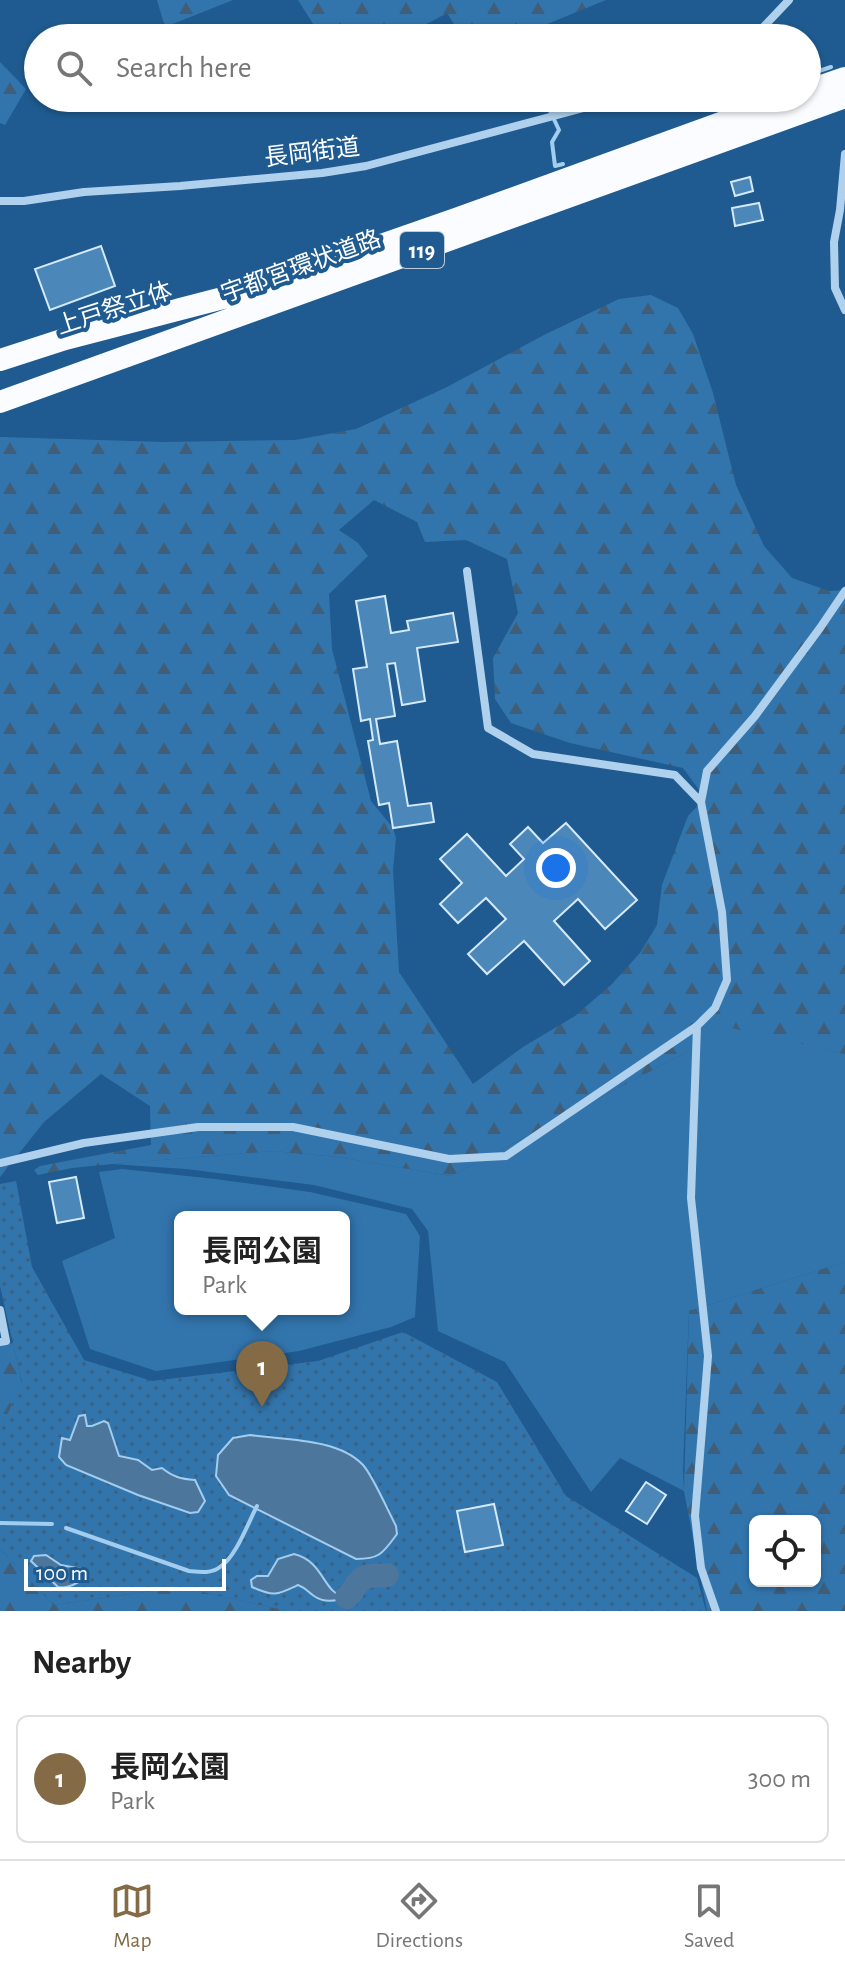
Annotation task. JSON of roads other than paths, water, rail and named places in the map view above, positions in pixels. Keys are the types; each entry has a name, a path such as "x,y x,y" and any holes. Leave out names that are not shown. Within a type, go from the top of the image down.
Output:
{"highway":[{"path":"821,86 845,78"},
{"name":"宇都宮環状道路","path":"821,105 845,97"},
{"name":"宇都宮環状道路","path":"0,402 456,219 750,112"},
{"name":"宇都宮環状道路","path":"0,360 65,339 245,303 801,112"},
{"name":"上戸祭立体","path":"0,375 245,303"},
{"name":"上戸祭立体","path":"0,391 245,303"}],"street":[{"path":"766,24 789,0"},
{"name":"長岡街道","path":"0,201 322,173 366,166 568,112"},
{"path":"845,154 834,242 835,288 845,310"},
{"path":"467,571 488,728 533,754 675,775 701,802"},
{"path":"1,1165 84,1143 198,1127 293,1127 449,1159 506,1156 697,1026 715,1008 727,980 722,912 701,802 707,771 755,716 845,591"},
{"path":"697,1026 691,1198 708,1356 695,1516 701,1568 716,1611"},
{"path":"0,1310 6,1341 0,1342"}],"waterway":[{"path":"821,70 831,67"},
{"path":"551,112 559,130 552,142 555,166 563,164"},
{"path":"66,1528 189,1571 209,1572 220,1567 231,1556 257,1506"},
{"path":"0,1523 52,1524"},
{"path":"347,1597 363,1578 387,1575"}],"place":[{"name":"長岡公園","path":"262,1407"}]}
